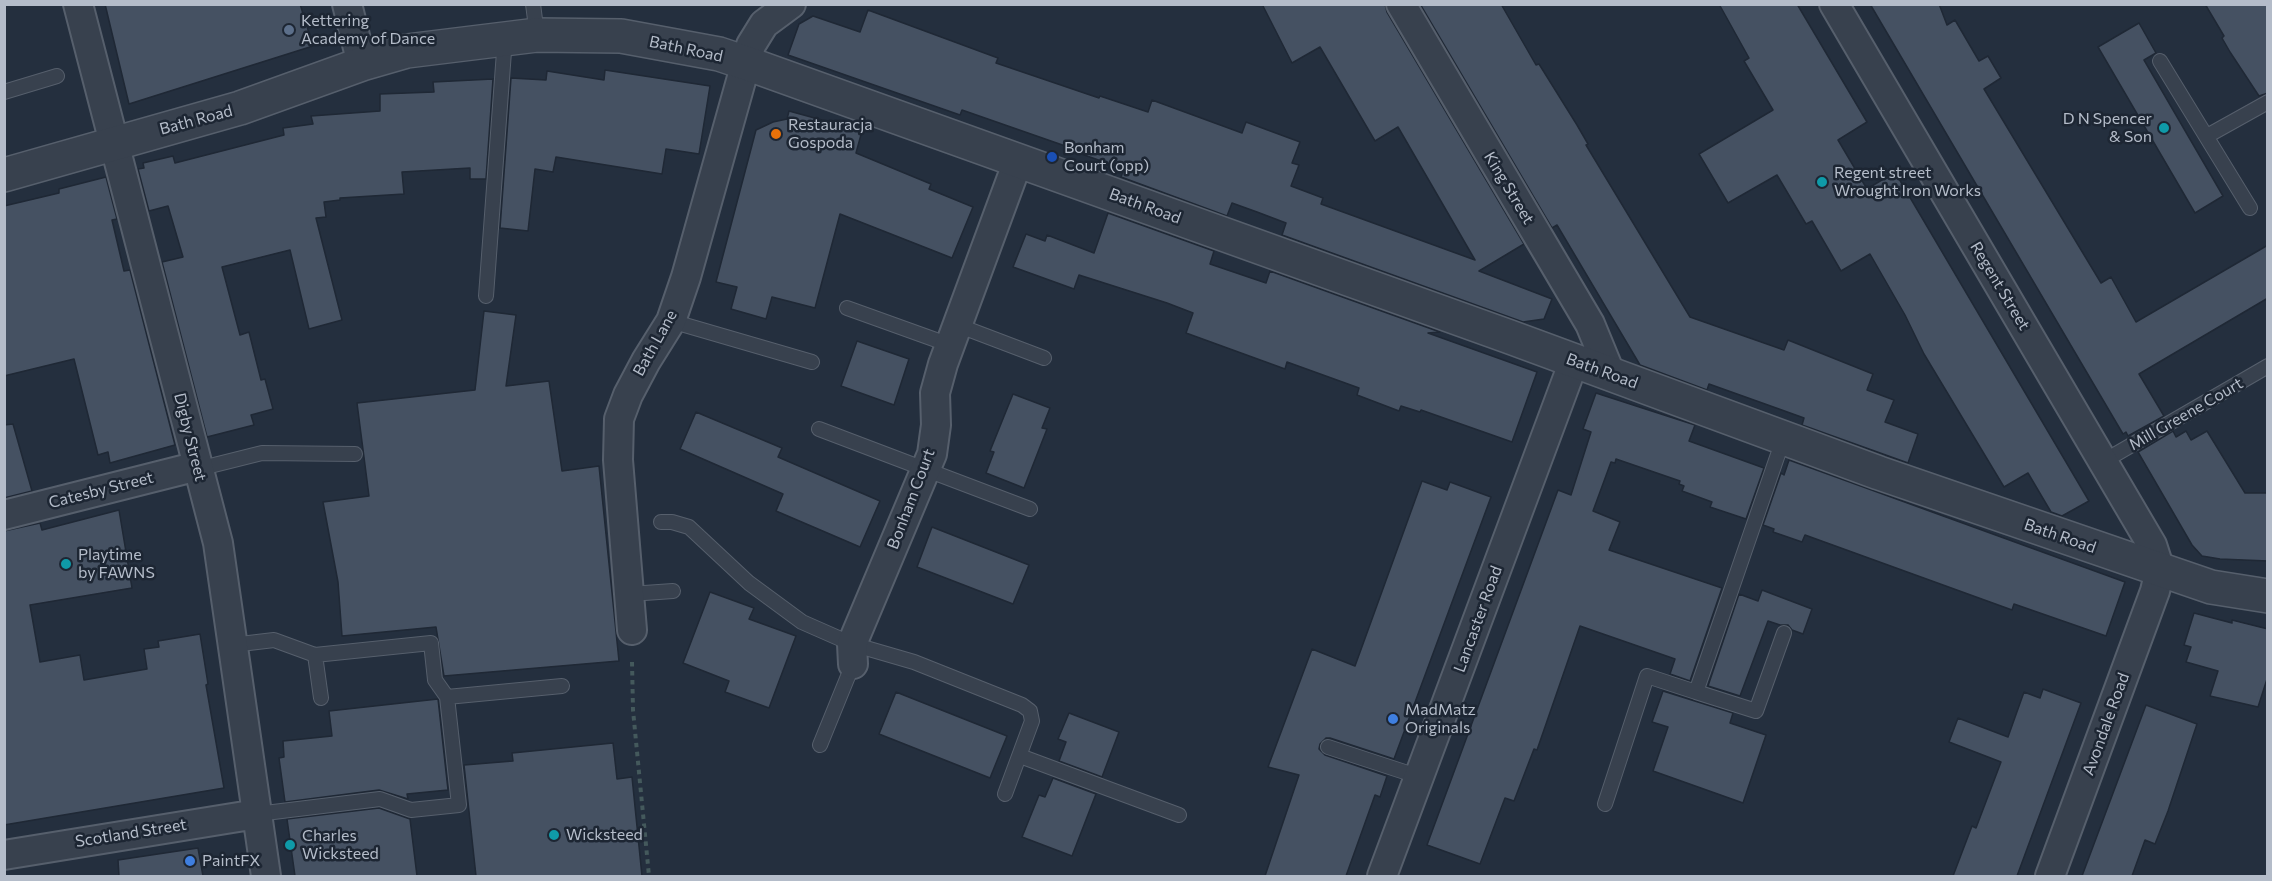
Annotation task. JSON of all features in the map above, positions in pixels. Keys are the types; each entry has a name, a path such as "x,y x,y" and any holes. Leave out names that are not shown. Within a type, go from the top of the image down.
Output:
{"street":[{"name":"Digby Street","path":"78,4 218,543 266,876"},
{"path":"347,4 362,64"},
{"name":"Bath Lane","path":"632,630 618,460 619,418 646,361 671,321 686,277 751,45 764,24 790,4"},
{"name":"King Street","path":"1401,4 1590,324 1611,375"},
{"name":"Regent Street","path":"1834,4 2104,461 2152,545 2160,570"},
{"name":"Bath Road","path":"4,175 240,108 362,64 407,51 525,26 621,36 718,54 1880,473 2211,587 2268,596"},
{"name":"Bonham Court","path":"852,654 932,454 936,425 935,393 953,335 1018,161"},
{"name":"Lancaster Road","path":"1382,876 1574,361"},
{"name":"Catesby Street","path":"4,515 198,467"},
{"name":"Avondale Road","path":"2050,876 2151,602 2160,570"},
{"name":"Scotland Street","path":"4,855 257,814"}],"lane":[{"path":"486,296 525,26"},
{"path":"2160,61 2250,208"},
{"path":"4,92 57,76"},
{"path":"2207,136 2268,102"},
{"path":"847,308 1044,358"},
{"path":"671,321 812,362"},
{"name":"Mill Greene Court","path":"2104,461 2268,366"},
{"path":"819,429 1030,509"},
{"path":"1696,692 1784,437"},
{"path":"198,467 262,453 355,454"},
{"path":"661,522 672,522 689,527 749,583 802,622 852,654 914,662 1022,705 1030,711 1032,721 1005,794"},
{"path":"630,594 673,591"},
{"path":"1605,804 1647,676 1756,711 1784,633"},
{"path":"232,645 274,640 315,655 431,643 435,680 447,697 459,805 411,810 380,799 257,814"},
{"path":"820,745 852,654"},
{"path":"315,655 321,698"},
{"path":"447,697 562,686"},
{"path":"1328,747 1420,777"},
{"path":"1020,756 1179,815"}],"path":[{"path":"632,630 631,684 649,876"}],"building":[{"path":"105,4 300,4 313,46 129,104"},
{"path":"1262,4 1385,4 1387,12 1524,244 1479,271 1552,299 1544,319 1523,322 1282,235 1286,223 1257,212 1232,203 1227,216 1121,177 1124,169 1070,150 1071,148 962,110 960,115 788,55 799,24 813,16 860,32 868,10 998,58 996,63 1099,98 1100,96 1148,112 1152,100 1242,133 1246,122 1300,142 1292,163 1299,165 1291,186 1323,198 1321,204 1475,260 1398,127 1375,141 1320,47 1292,63"},
{"path":"1420,4 1501,4 1536,65 1539,64 1577,125 1588,144 1586,145 1690,317 1784,350 1788,340 1873,374 1867,390 1894,400 1885,422 1918,434 1908,463 1802,425 1804,418 1709,384 1707,390 1640,365 1557,225 1552,228"},
{"path":"1719,4 1797,4 1867,122 1838,140 1867,189 1895,172 2089,501 2062,516 2051,512 2028,473 2004,487 1924,354 1905,315 1870,254 1841,271 1812,221 1806,224 1777,175 1728,203 1699,154 1773,110 1744,61 1749,58"},
{"path":"1870,4 1939,4 1947,25 1955,20 1979,61 1988,56 2001,78 1984,89 2101,283 2111,277 2136,322 2268,245 2268,298 2139,374 2164,416 2128,436 2126,432 2123,434"},
{"path":"2205,4 2268,4 2268,93 2259,96 2230,52 2222,38 2224,36"},
{"name":"D N Spencer & Son","path":"2139,23 2156,53 2144,60 2223,196 2195,213 2098,47"},
{"path":"605,70 710,86 699,154 666,149 662,174 556,157 553,172 535,169 528,231 500,228 511,78 546,80 547,71 604,80"},
{"path":"493,79 486,179 470,179 470,168 402,172 404,194 340,198 340,200 324,202 326,217 316,218 342,320 309,329 290,250 222,267 240,335 249,332 261,380 265,379 273,409 251,415 254,425 207,437 162,262 183,257 168,206 149,211 138,169 144,168 143,163 173,156 175,163 284,135 283,128 313,124 311,116 380,111 380,94 434,92 433,82"},
{"path":"789,111 862,131 856,153 931,184 929,189 973,207 952,258 840,214 815,308 772,297 766,319 731,309 737,287 716,282 756,130 773,122 787,119"},
{"path":"106,177 117,219 112,220 124,271 130,270 175,445 110,463 108,452 98,455 74,359 4,376 4,206 59,193 59,189"},
{"path":"1108,213 1214,251 1210,264 1266,283 1270,271 1440,332 1428,333 1537,372 1512,442 1421,410 1420,412 1401,406 1399,411 1357,395 1359,388 1287,362 1285,369 1186,333 1193,313 1167,303 1079,275 1074,289 1013,267 1026,234 1045,241 1047,235 1094,253"},
{"path":"484,311 516,315 506,386 549,381 562,471 599,466 619,661 444,676 436,627 342,636 338,582 323,502 369,496 357,403 475,390"},
{"path":"857,341 909,359 894,405 841,386"},
{"path":"1596,393 1695,425 1689,441 1764,468 1746,519 1710,507 1712,502 1682,491 1684,486 1679,484 1680,481 1616,459 1615,463 1611,462 1593,511 1620,522 1609,550 1722,588 1690,681 1670,674 1675,659 1580,626 1537,750 1534,749 1514,801 1505,798 1480,864 1427,845 1558,490 1571,495 1591,432 1583,429"},
{"path":"1013,394 1050,408 1042,428 1047,429 1024,488 986,473 994,452 990,451"},
{"path":"696,412 782,448 778,457 880,501 860,547 776,511 783,494 680,449"},
{"path":"13,424 32,491 4,498 4,425"},
{"path":"2173,431 2176,437 2186,431 2191,440 2207,431 2245,493 2268,493 2268,561 2202,556 2192,545 2138,452"},
{"path":"1789,460 2125,582 2106,636 2014,604 2012,610 1805,535 1802,542 1773,532 1774,529 1763,525 1781,473 1784,475"},
{"path":"1422,481 1447,490 1450,482 1491,497 1394,759 1330,738 1326,738 1320,744 1319,749 1325,755 1387,776 1380,797 1375,795 1346,876 1265,876 1299,775 1268,767 1312,649 1355,666"},
{"path":"119,510 132,588 30,605 40,662 80,655 84,680 147,669 144,649 159,647 158,641 200,634 208,684 206,685 224,788 4,825 4,531 40,523 42,530"},
{"path":"932,527 1029,565 1013,604 917,567"},
{"path":"1762,590 1812,609 1803,634 1792,630 1788,625 1768,621 1740,696 1708,686 1739,594 1758,601"},
{"path":"710,592 754,608 749,619 796,636 769,708 725,692 729,681 683,663"},
{"path":"2194,613 2268,629 2268,676 2258,707 2210,696 2218,671 2186,662 2191,647 2184,645"},
{"path":"2043,689 2081,703 2017,876 1953,876 1972,826 1976,828 2001,762 1949,742 1958,718 2008,737 2024,692 2040,698"},
{"path":"1663,691 1733,713 1730,723 1766,735 1743,803 1653,771 1668,727 1652,722"},
{"path":"896,692 1007,736 990,778 879,734"},
{"path":"438,699 448,790 407,794 408,799 379,790 285,802 279,758 284,757 283,741 332,736 329,711"},
{"path":"2146,705 2197,724 2168,811 2155,844 2145,840 2132,876 2082,876"},
{"path":"1069,713 1119,732 1102,777 1059,761 1066,742 1058,739"},
{"name":"Wicksteed","path":"613,743 617,779 632,777 642,876 476,876 464,765 513,761 512,753"},
{"path":"1053,778 1096,794 1072,856 1022,837 1039,795 1045,797"},
{"path":"379,808 410,819 417,876 295,876 287,819"},
{"path":"198,848 203,876 119,876 118,860"}],"place":[{"name":"Kettering Academy of Dance","path":"289,30"},
{"name":"D N Spencer & Son","path":"2164,128"},
{"name":"Restauracja Gospoda","path":"776,134"},
{"name":"Bonham Court (opp)","path":"1052,157"},
{"name":"Regent street Wrought Iron Works","path":"1822,182"},
{"name":"Playtime by FAWNS","path":"66,564"},
{"name":"MadMatz Originals","path":"1393,719"},
{"name":"Wicksteed","path":"554,835"},
{"name":"Charles Wicksteed","path":"290,845"},
{"name":"PaintFX","path":"190,861"}]}
